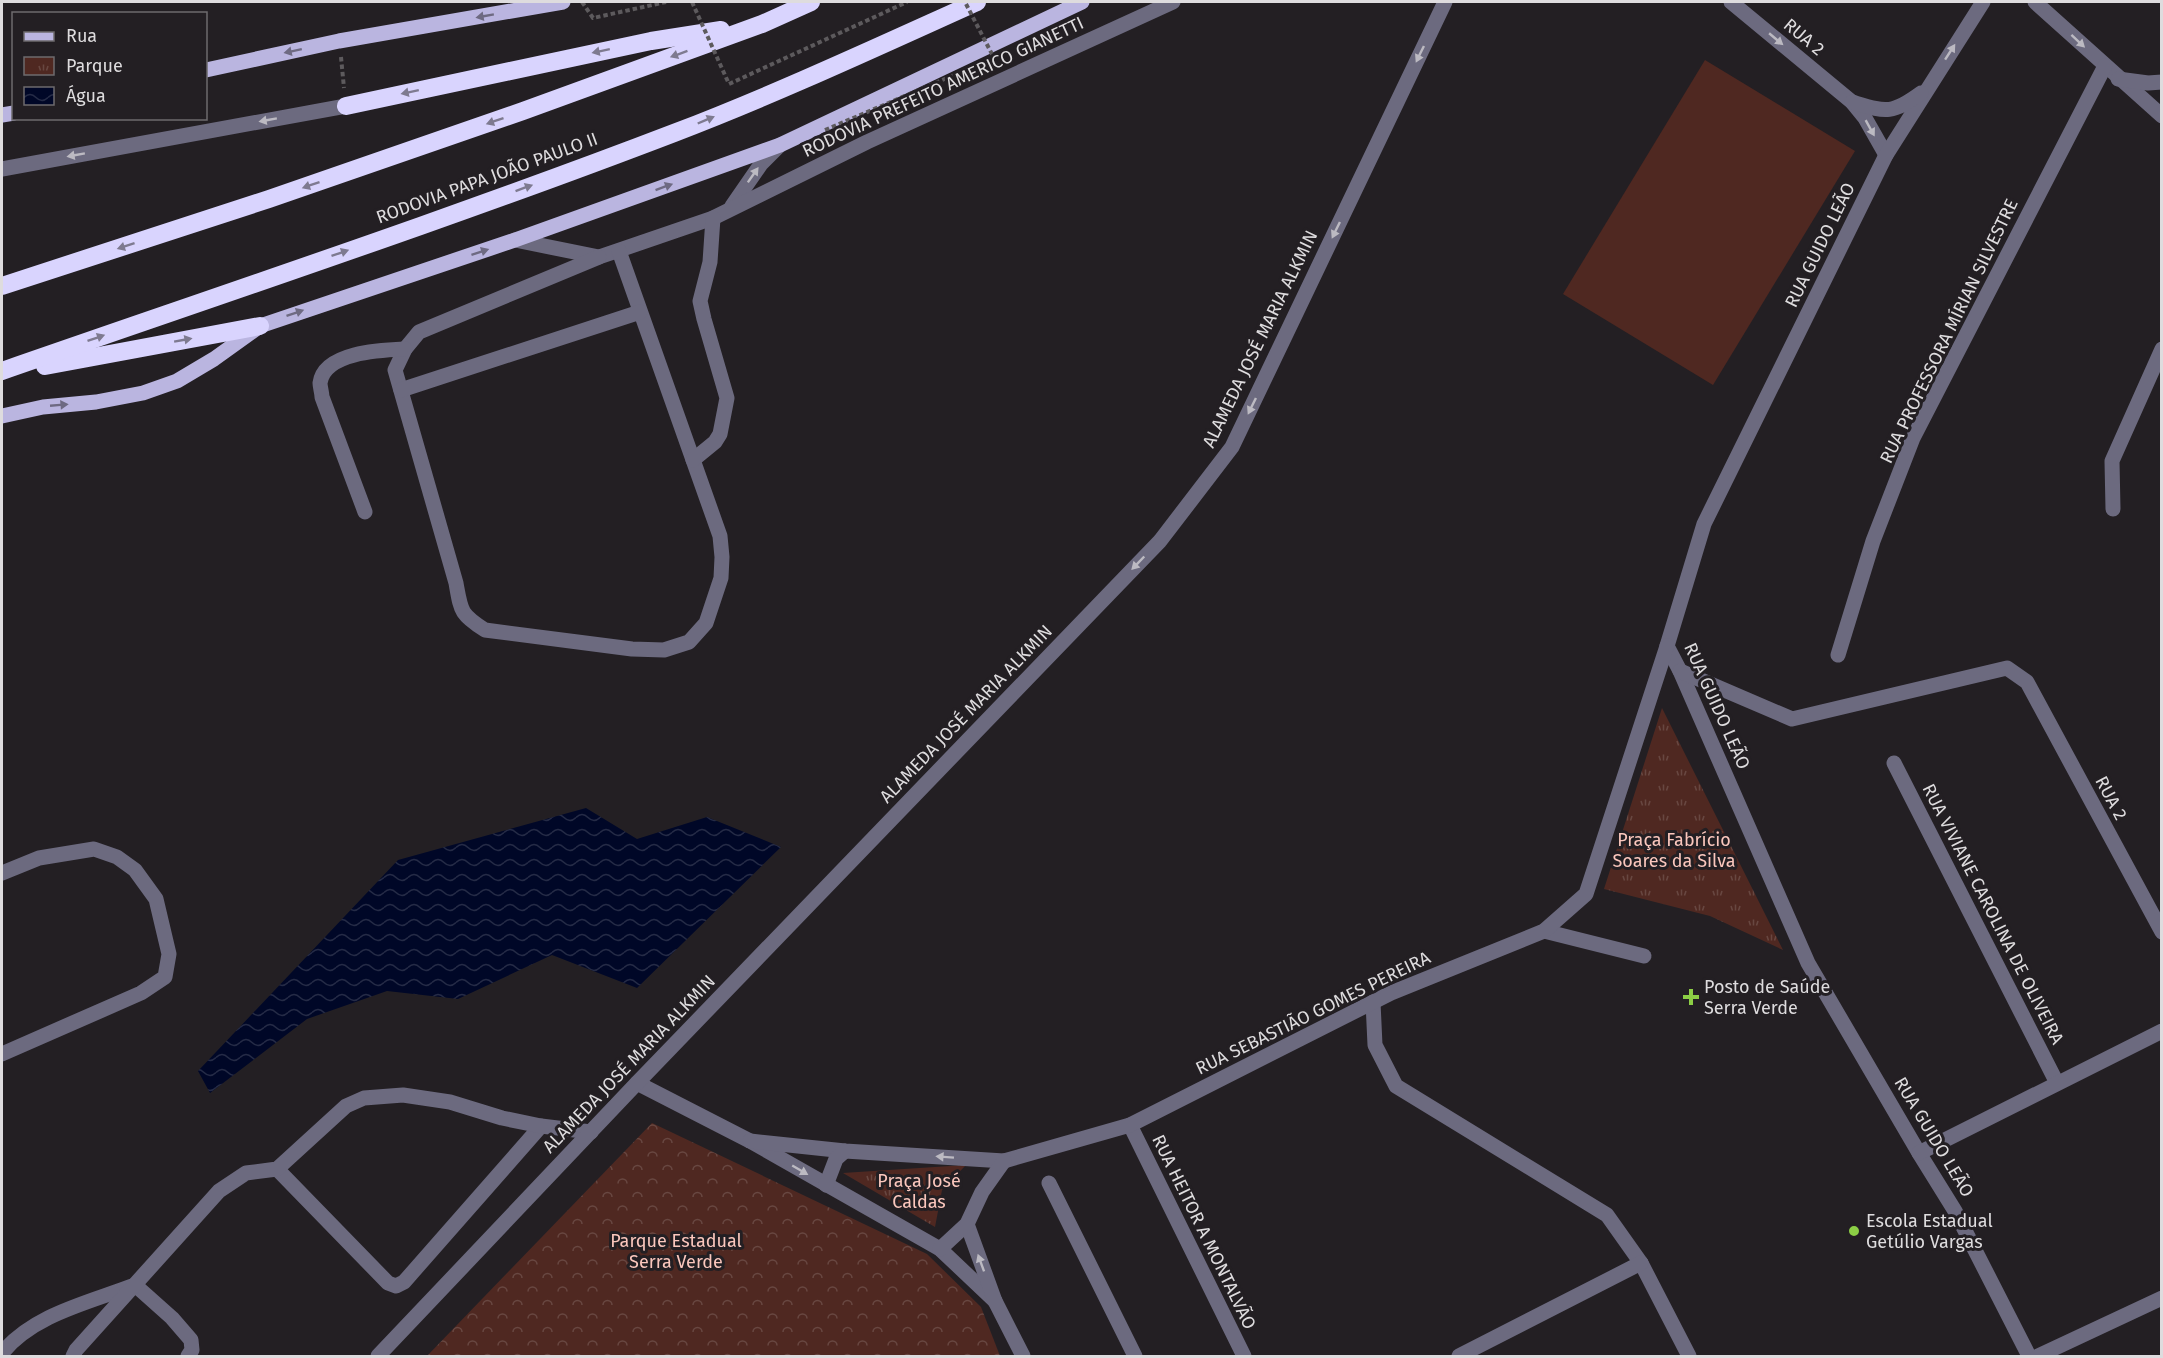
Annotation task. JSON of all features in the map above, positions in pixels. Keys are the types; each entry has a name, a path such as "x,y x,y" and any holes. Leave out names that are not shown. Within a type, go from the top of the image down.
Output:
{"highway":[{"path":"2,286 269,200 523,111 762,24 811,2"},
{"name":"RODOVIA PAPA JOÃO PAULO II","path":"2,372 513,193 676,132 848,61 976,2"},
{"path":"346,105 651,40 762,24"},
{"path":"2,372 260,326"}],"main road":[{"path":"207,70 339,41 563,2"},
{"path":"2,416 43,407 96,402 143,393 177,381 214,359 260,326 515,240 780,145 1082,2"}],"street":[{"name":"RODOVIA PREFEITO AMERICO GIANETTI","path":"405,349 419,332 599,257 714,218 867,142 1173,2"},
{"name":"ALAMEDA JOSÉ MARIA ALKMIN","path":"378,1356 637,1083 1160,541 1232,447 1445,2"},
{"name":"RUA 2","path":"1731,2 1852,102 1865,118 1886,155"},
{"name":"RUA GUIDO LEÃO","path":"1983,2 1886,155 1704,524 1667,646 1808,963 1955,1211 2029,1356"},
{"path":"2035,2 2118,79 2162,116"},
{"name":"RUA PROFESSORA MÍRIAN SILVESTRE","path":"1838,655 1873,541 1914,438 2105,66"},
{"path":"2118,79 2148,83 2162,82"},
{"name":"RUA 2","path":"1852,102 1881,110 1896,109 1928,87"},
{"path":"2,169 346,105"},
{"path":"730,209 761,164 780,145"},
{"path":"693,460 715,442 720,434 727,398 700,301 710,262 714,218"},
{"path":"515,240 599,257"},
{"path":"365,512 322,397 320,383 324,372 336,362 352,355 377,350 405,349 396,370 456,583 460,606 466,618 485,630 632,649 664,650 689,642 706,623 721,578 720,536 619,251"},
{"path":"401,390 640,312"},
{"path":"2113,509 2112,461 2162,349"},
{"name":"RUA SEBASTIÃO GOMES PEREIRA","path":"1004,1161 1130,1125 1391,993 1544,931 1586,894 1667,646"},
{"name":"RUA 2","path":"1680,671 1792,719 2007,668 2027,682 2162,932"},
{"name":"RUA VIVIANE CAROLINA DE OLIVEIRA","path":"1894,762 2057,1083"},
{"path":"2,873 39,858 94,849 117,857 135,870 156,899 169,954 165,977 141,993 2,1054"},
{"path":"1544,931 1644,956"},
{"path":"1372,1002 1375,1045 1396,1086 1607,1215 1641,1263 1689,1356"},
{"path":"1919,1153 2162,1031"},
{"path":"637,1083 750,1141 940,1249 995,1301"},
{"path":"73,1356 219,1191 246,1173 277,1169 346,1106 364,1098 403,1095 450,1102 502,1118 541,1126 591,1132"},
{"name":"RUA HEITOR A MONTALVÃO","path":"1130,1125 1244,1356"},
{"path":"277,1169 388,1283 396,1286 404,1282 541,1126"},
{"path":"750,1141 845,1151 1004,1161"},
{"path":"826,1185 836,1159 845,1151"},
{"path":"940,1249 968,1224 982,1192 1004,1161"},
{"path":"1049,1183 1135,1356"},
{"path":"968,1224 995,1301 1023,1356"},
{"path":"1459,1356 1641,1263"},
{"path":"2,1353 12,1341 46,1318 135,1285"},
{"path":"135,1285 191,1340 192,1350 188,1356"},
{"path":"2038,1356 2162,1298"}],"path":[{"path":"582,2 593,18 666,2"},
{"path":"692,2 729,84 907,2"},
{"path":"825,130 994,58 965,2"},
{"path":"339,41 346,105"}],"green space":[{"path":"1705,60 1855,151 1713,385 1563,294"},
{"name":"Praça Fabrício Soares da Silva","path":"1662,708 1783,950 1710,916 1604,889"},
{"name":"Parque Estadual Serra Verde","path":"652,1123 927,1254 981,1307 1000,1356 427,1356"},
{"name":"Praça José Caldas","path":"966,1165 942,1190 935,1227 843,1173"}],"water":[{"path":"586,808 637,839 707,817 781,847 637,988 552,955 458,999 387,991 307,1019 210,1093 198,1071 398,860"}],"place":[{"name":"Posto de Saúde Serra Verde","path":"1691,997"},
{"name":"Escola Estadual Getúlio Vargas","path":"1854,1231"}]}
